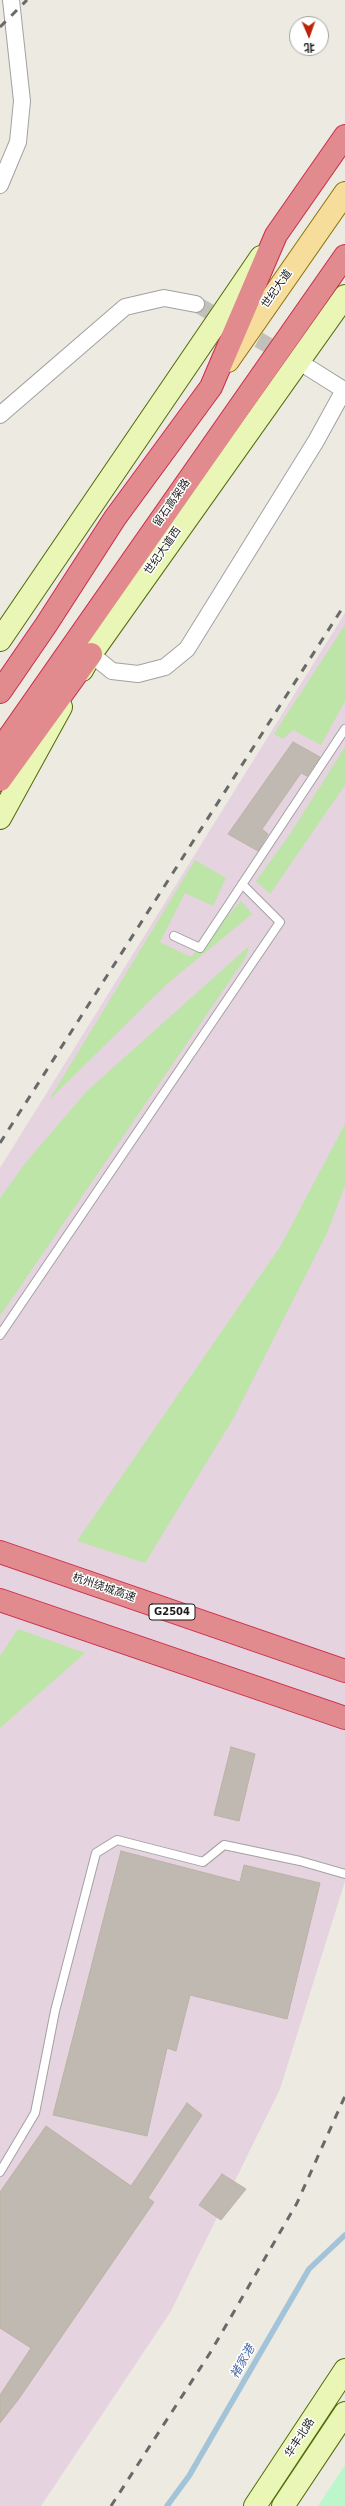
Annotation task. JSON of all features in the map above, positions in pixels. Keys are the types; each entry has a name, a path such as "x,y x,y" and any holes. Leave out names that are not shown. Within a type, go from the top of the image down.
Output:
{"highway":[{"path":"0,692 46,625 115,518 211,387 276,235 337,154 345,136"},
{"name":"留石高架路","path":"0,750 345,256"},
{"path":"0,780 90,654"},
{"name":"杭州绕城高速","path":"0,1552 345,1671"},
{"path":"0,1600 345,1718"}],"main road":[{"name":"世纪大道","path":"211,387 345,193"},
{"path":"0,640 276,235"},
{"name":"世纪大道西","path":"0,818 90,654 345,296"},
{"name":"华丰北路","path":"255,2506 345,2370"},
{"path":"283,2506 345,2413"}],"street":[{"path":"0,185 18,142 22,101 11,0"},
{"path":"0,415 125,307 164,298 196,304"},
{"path":"90,654 112,671 138,674 165,667 187,649 316,442 345,390 309,368"}],"lane":[{"path":"174,936 200,948 345,729"},
{"path":"0,1335 280,922 242,884"},
{"path":"0,2172 35,2113 54,2011 96,1853 117,1840 203,1862 224,1845 300,1861 345,1874"}],"shaded area":[{"path":"345,613 345,1881 280,2089 171,2311 41,2506 0,2506 0,1168"}],"green space":[{"path":"345,625 345,701 321,745 293,730 283,739 274,734"},
{"path":"345,747 345,785 270,894 256,881 290,834"},
{"path":"195,860 226,878 213,906 185,893 160,942 191,957 241,901 252,914 168,983 49,1100"},
{"path":"249,946 246,957 0,1316 0,1198 27,1161 87,1091"},
{"path":"345,1124 345,1185 327,1233 233,1419 145,1563 77,1541 280,1247"},
{"path":"18,1629 85,1653 0,1728 0,1656"},
{"path":"345,2465 345,2506 318,2506"}],"building":[{"path":"293,742 320,757 307,776 301,773 262,829 268,834 258,851 228,834"},
{"path":"231,1747 255,1754 239,1821 214,1815"},
{"path":"121,1851 240,1882 244,1865 320,1883 287,2019 190,1995 176,2051 167,2048 147,2136 53,2115"},
{"path":"187,2103 202,2115 148,2198 154,2202 18,2400 0,2423 0,2395 31,2348 0,2328 0,2192 46,2126 131,2186"},
{"path":"222,2174 246,2189 221,2220 199,2205"}],"waterway":[{"name":"褚家港","path":"167,2506 189,2476 309,2269 345,2235"}],"tunnel":[{"path":"196,304 308,368"}],"railway":[{"path":"0,27 27,0"},
{"path":"0,1143 345,604"},
{"path":"111,2506 210,2353 297,2203 345,2096"}]}
